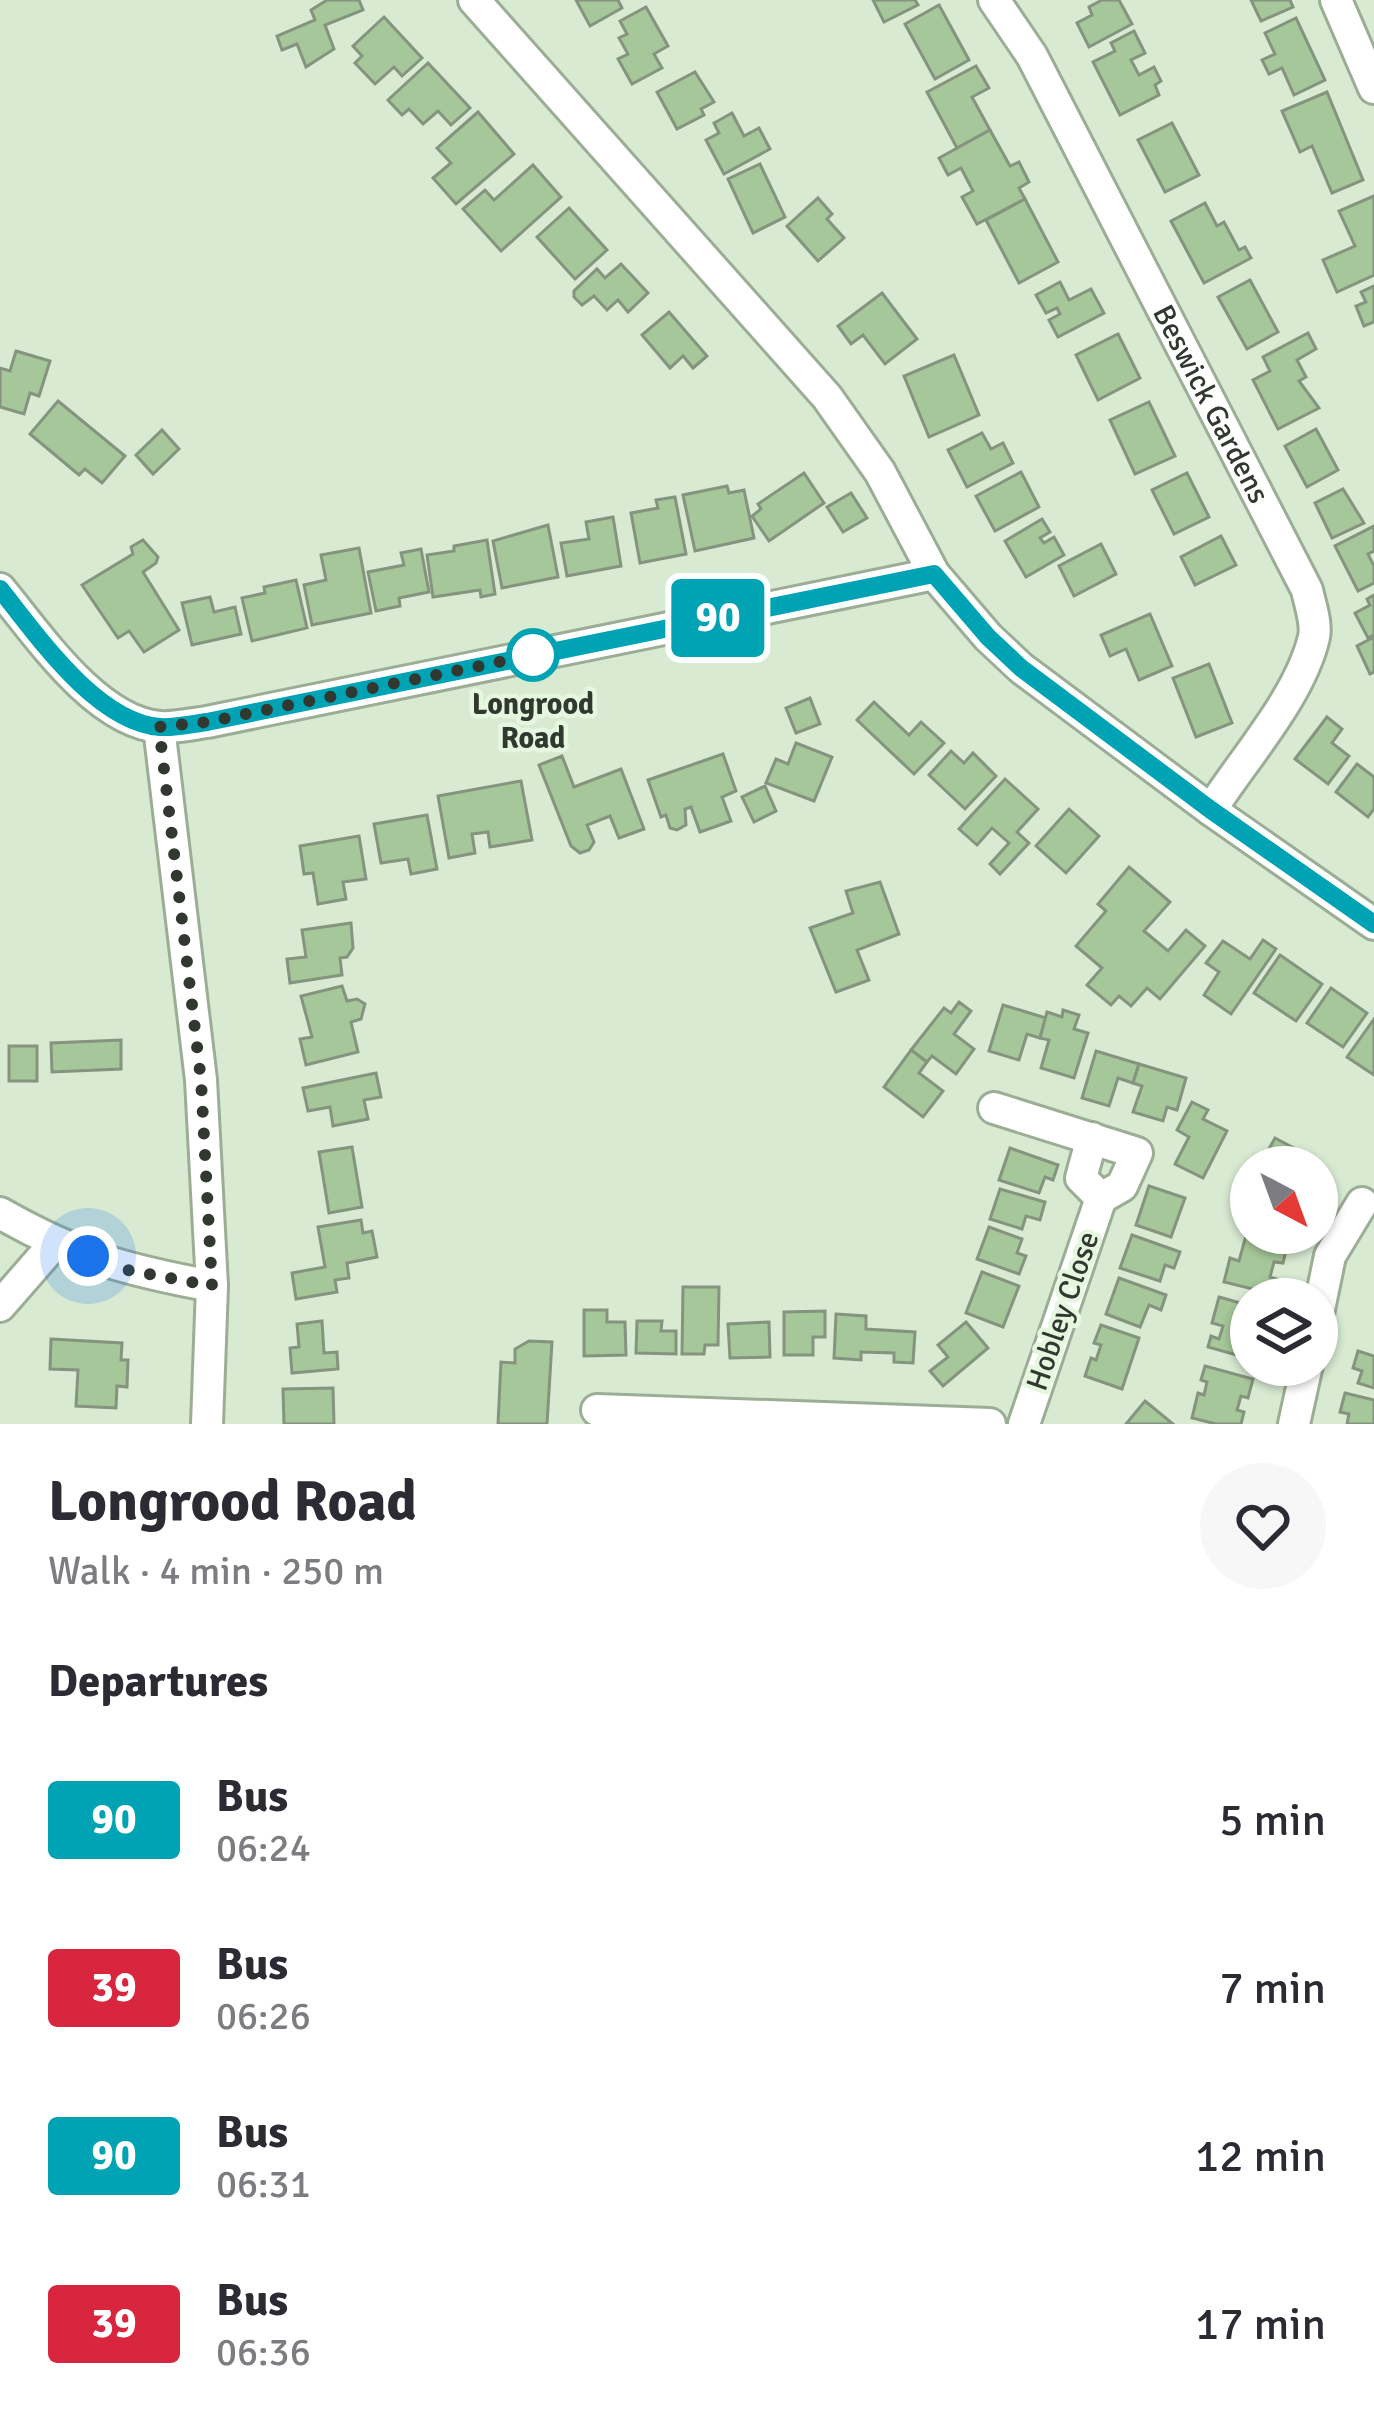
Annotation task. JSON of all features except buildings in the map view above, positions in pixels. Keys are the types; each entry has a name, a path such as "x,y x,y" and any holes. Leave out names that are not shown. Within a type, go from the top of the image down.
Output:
{"street":[{"path":"474,0 826,397 880,472 934,574 988,637 1021,668 1211,810 1374,924"},
{"name":"Beswick Gardens","path":"994,0 1032,56 1307,590 1315,633 1288,701 1211,810"},
{"path":"1336,0 1374,88"},
{"path":"0,589 64,667 103,703 133,720 159,727 207,722 934,574"},
{"path":"159,727 201,1080 212,1286 207,1424"},
{"name":"Hobley Close","path":"994,1108 1137,1153 1122,1186 1101,1198 1024,1424"},
{"name":"Hobley Close","path":"1092,1138 1082,1178 1101,1198"},
{"path":"1325,1278 1330,1256 1361,1203"},
{"path":"0,1213 54,1244 122,1269 212,1286"},
{"path":"0,1306 54,1244"},
{"path":"1294,1424 1302,1386"},
{"path":"597,1410 744,1421 960,1420 990,1424"}],"bus line":[{"name":"90","path":"0,589 64,667 103,703 133,720 159,727 207,722 934,574 1021,668 1374,924"}],"place":[{"name":"Longrood Road","path":"533,655"}],"route":[{"path":"88,1256 122,1269 212,1286 201,1080 159,727 207,722 533,655"}]}
